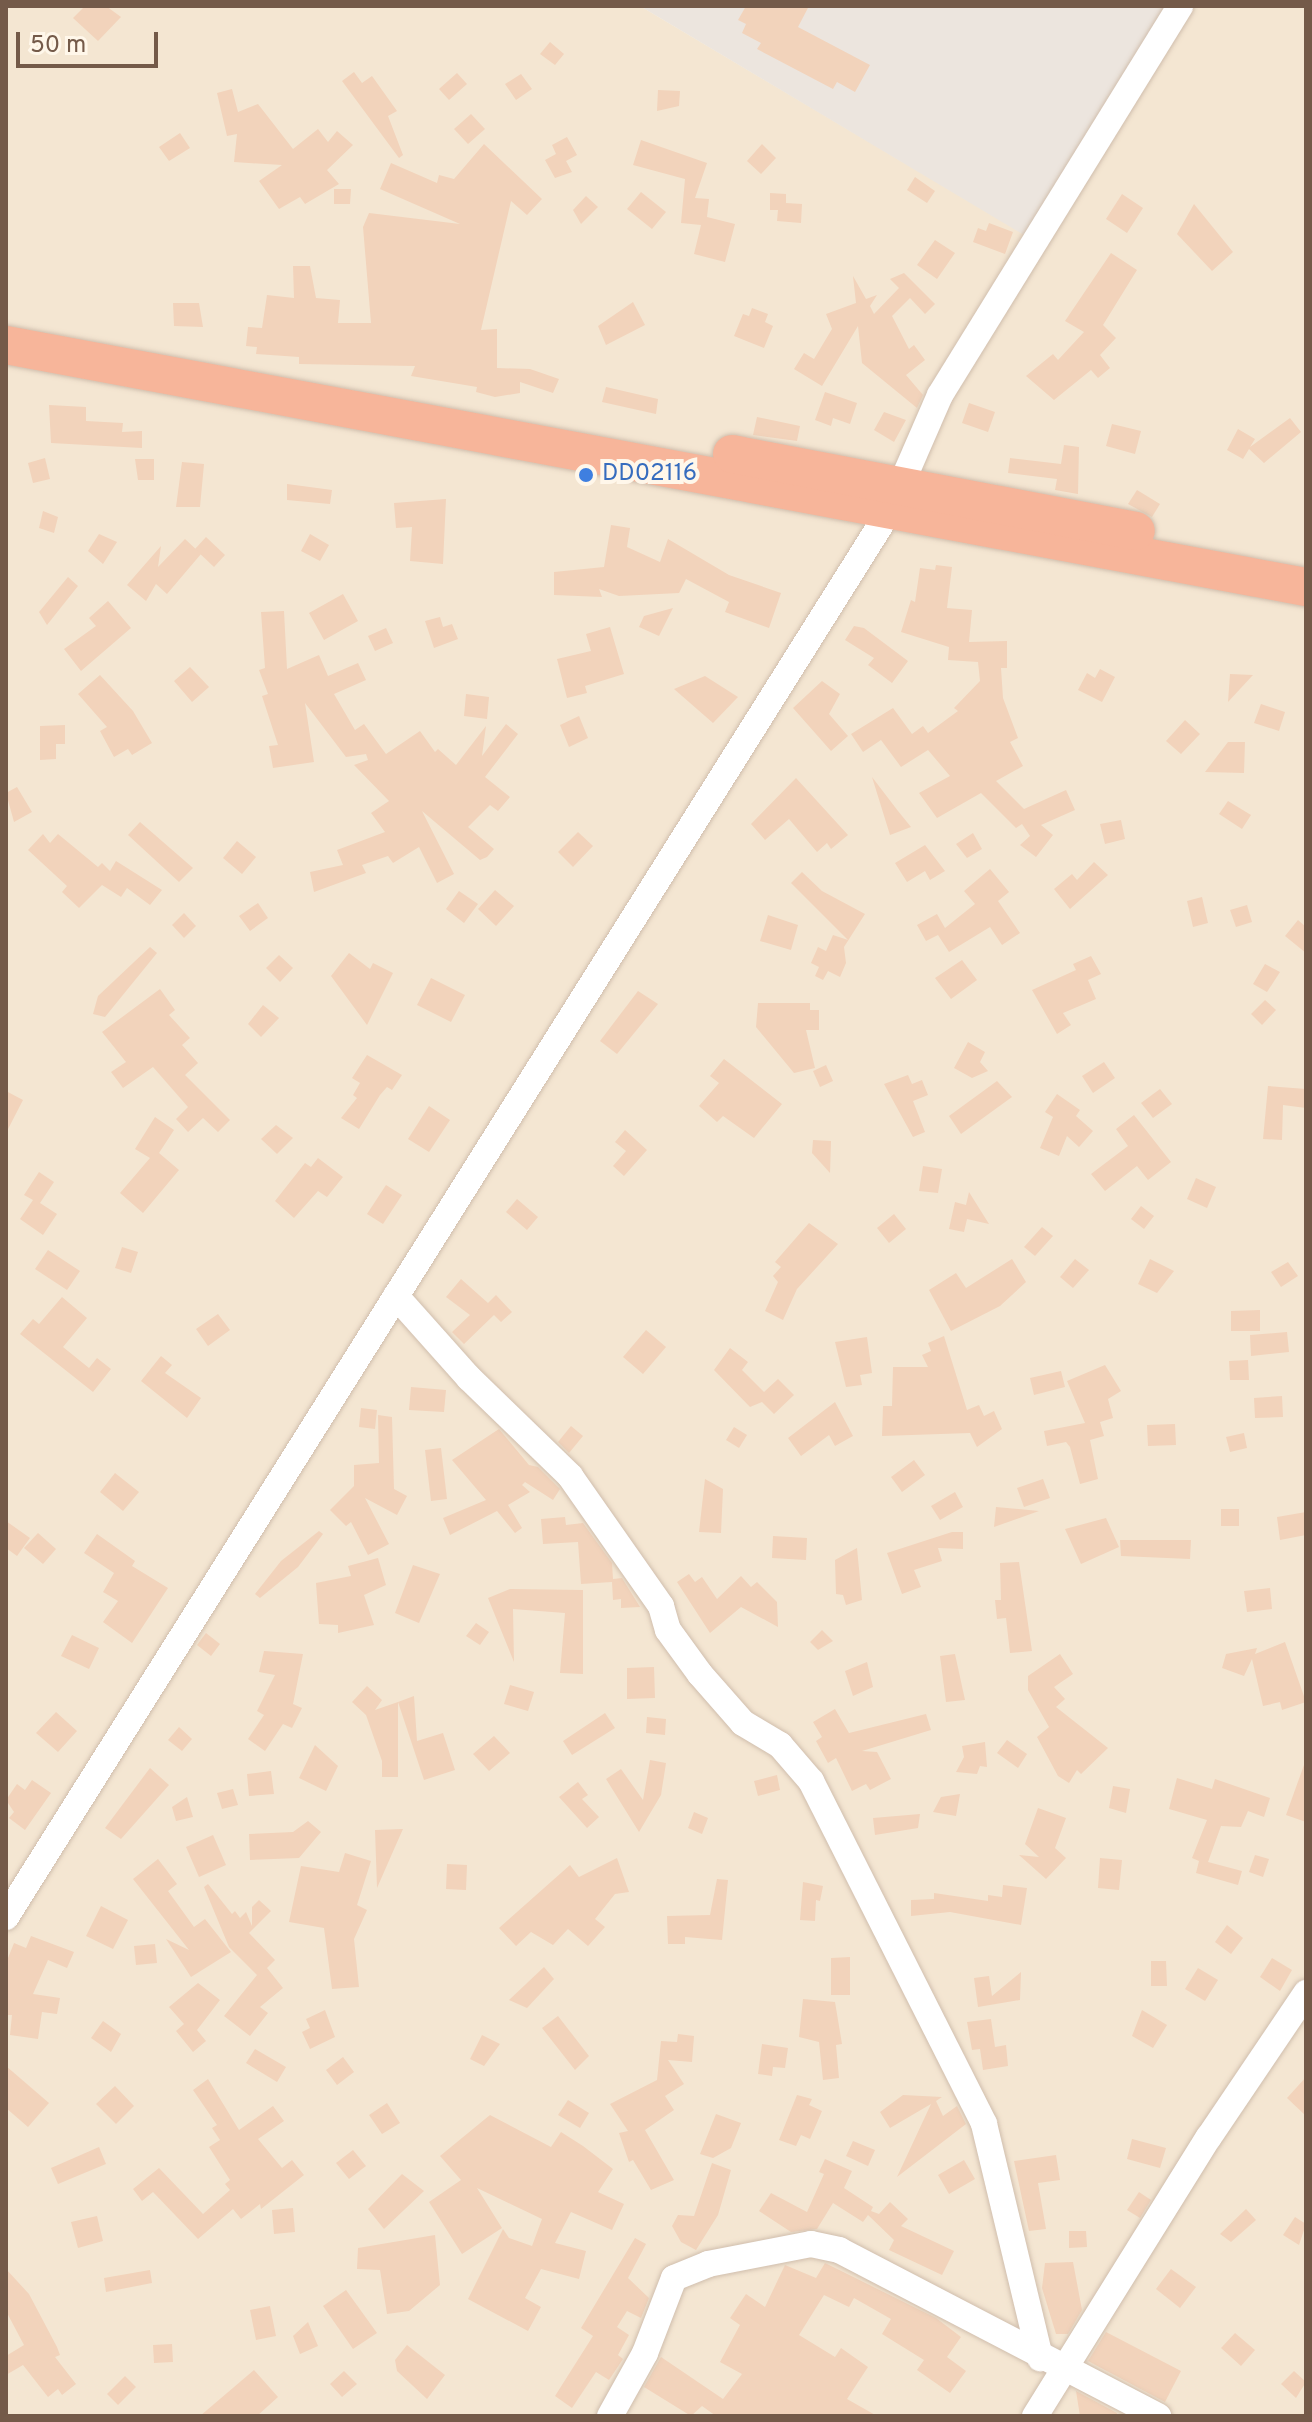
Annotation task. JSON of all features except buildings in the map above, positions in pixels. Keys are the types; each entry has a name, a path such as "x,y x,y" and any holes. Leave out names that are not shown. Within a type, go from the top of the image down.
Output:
{"highway":[{"path":"6,320 896,497 1306,587"},
{"path":"6,345 896,497 1306,561"}],"street":[{"path":"6,1917 896,497 940,395 1180,6"},
{"path":"396,1296 480,1389 570,1476 661,1606 668,1630 700,1674 743,1723 780,1745 811,1781 984,2124 1040,2358"},
{"path":"1035,2416 1209,2137 1306,1993"},
{"path":"610,2416 645,2353 674,2278 708,2264 794,2245 839,2250 1040,2358 1158,2416"}],"shaded area":[{"path":"6,6 640,6 1029,237 1171,6 1306,6 1306,2416 6,2416"},
{"path":"640,6 1171,6 1029,238"}],"place":[{"name":"DD02116","path":"586,475"}]}
